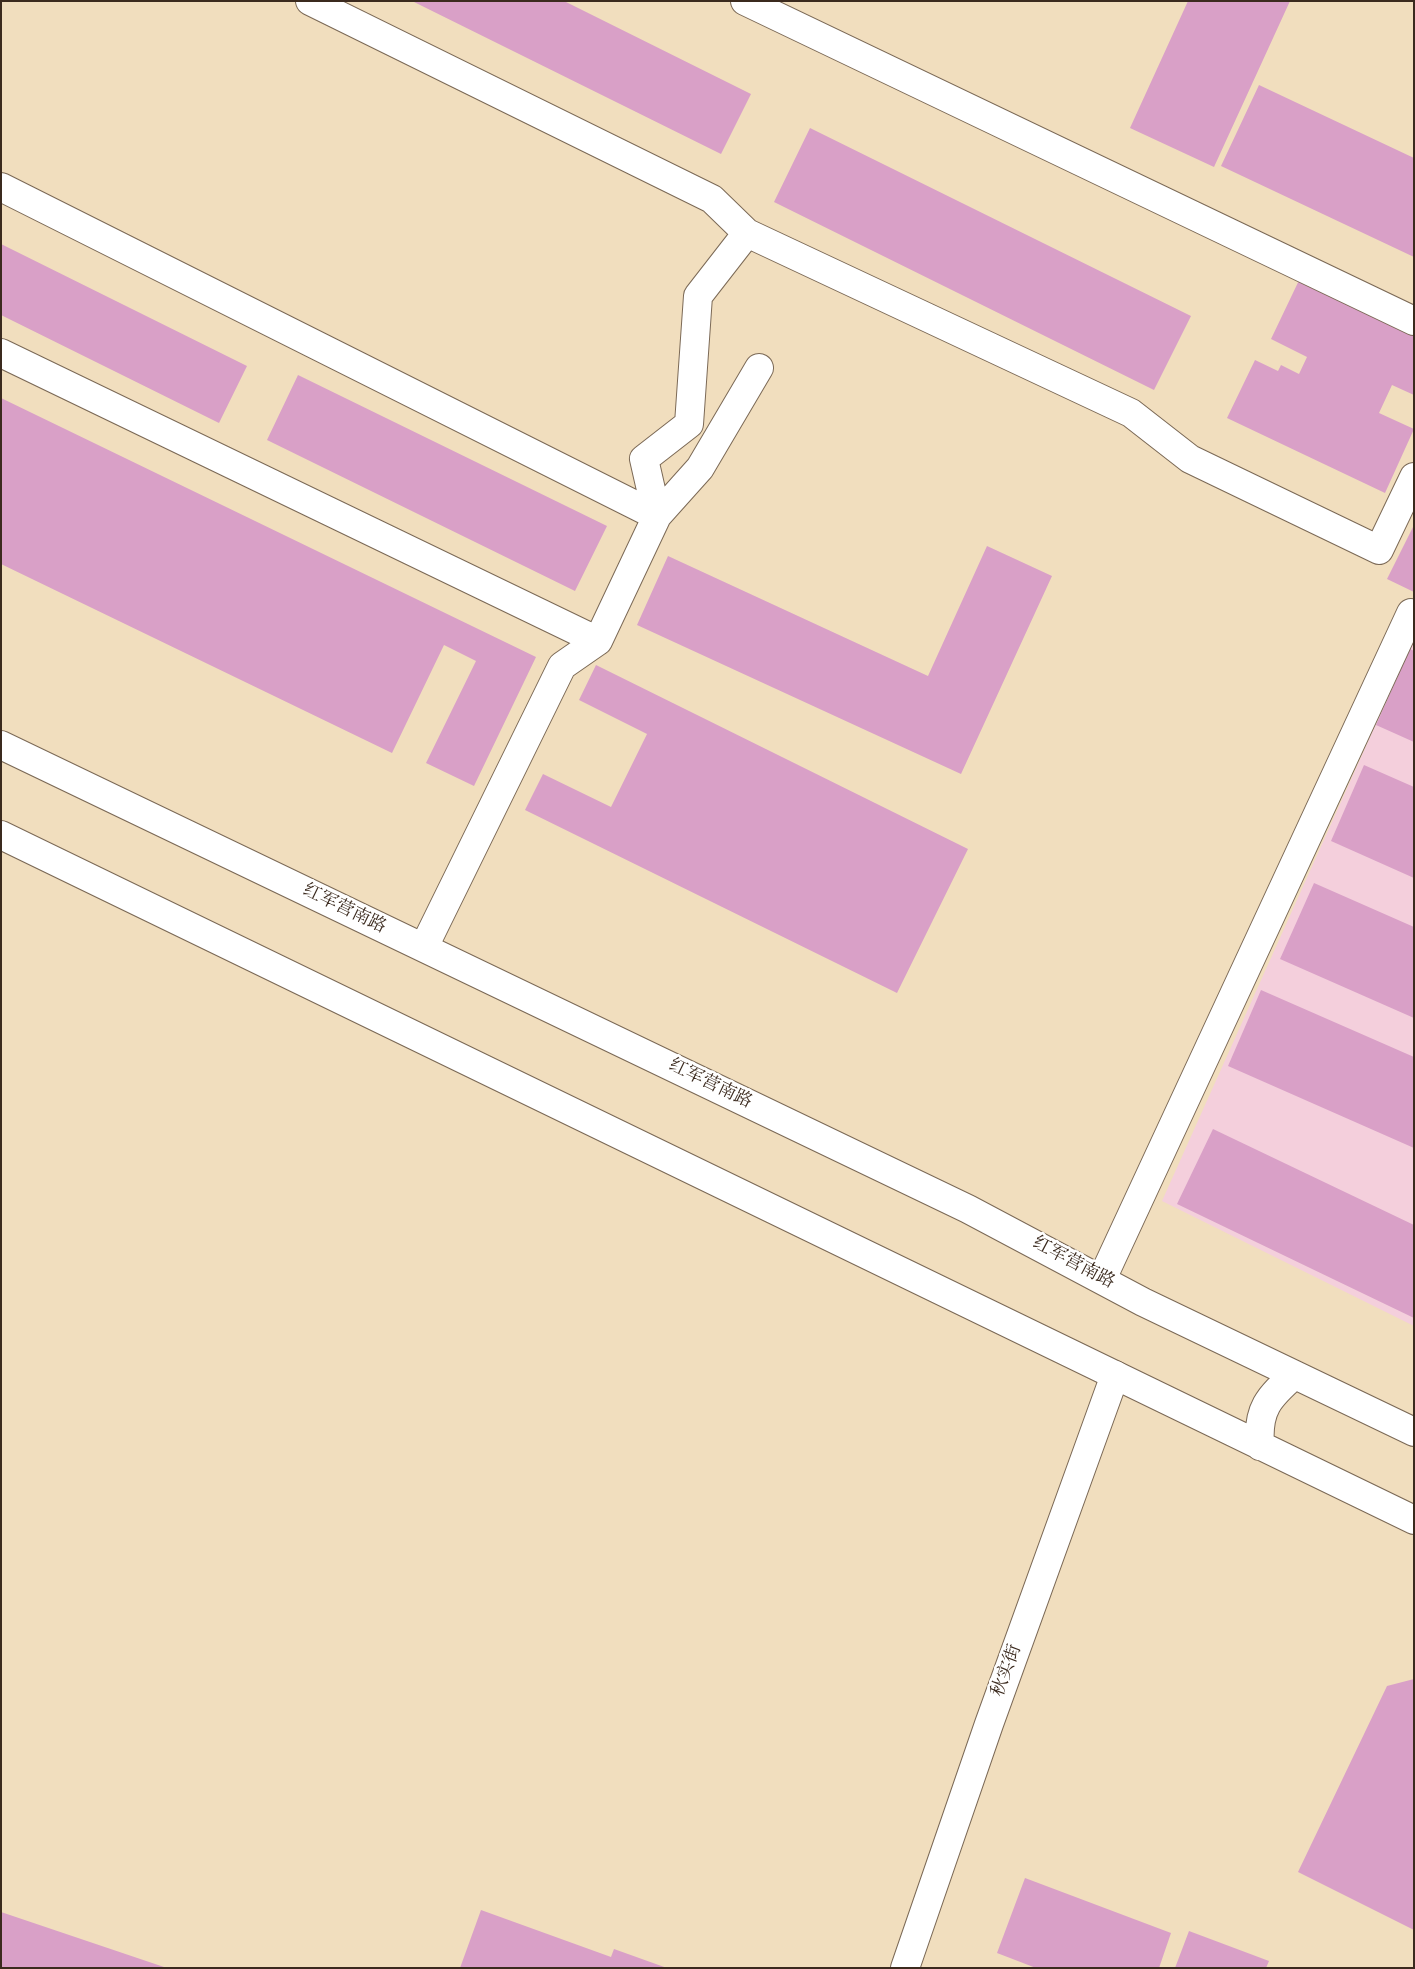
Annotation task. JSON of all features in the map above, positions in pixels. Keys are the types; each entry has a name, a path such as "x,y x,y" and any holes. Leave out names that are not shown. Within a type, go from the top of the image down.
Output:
{"street":[{"path":"310,1 712,198 747,233 1131,413 1190,459 1379,550 1414,477"},
{"path":"745,1 1414,321"},
{"path":"1,187 656,516"},
{"path":"656,516 644,459 689,424 698,296 747,233"},
{"path":"1,353 598,641"},
{"path":"424,948 562,666 598,641 656,516 700,468 759,368"},
{"path":"1102,1279 1411,613 1414,614"},
{"name":"红军营南路","path":"1,745 968,1209 1143,1302 1414,1432"},
{"path":"1,835 1414,1520"},
{"name":"秋实街","path":"905,1968 989,1724 1115,1375"},
{"path":"1260,1446 1261,1415 1273,1394 1294,1375"}],"shaded area":[{"path":"1414,639 1414,1326 1162,1201"}],"building":[{"path":"412,1 564,1 751,94 721,154"},
{"path":"1188,1 1290,1 1214,167 1130,128"},
{"path":"1259,85 1414,158 1414,257 1221,166"},
{"path":"810,128 1191,316 1154,390 774,202"},
{"path":"1,244 247,366 219,423 1,315"},
{"path":"1303,272 1360,300 1356,309 1386,323 1389,317 1414,329 1414,395 1392,385 1379,413 1414,429 1385,493 1227,418 1255,360 1278,371 1281,365 1299,374 1307,357 1271,339"},
{"path":"298,375 607,526 575,591 267,440"},
{"path":"1,398 536,657 474,786 426,763 476,661 444,645 392,753 1,564"},
{"path":"1414,525 1414,592 1387,579"},
{"path":"987,546 1052,576 961,774 637,625 668,556 928,676"},
{"path":"1410,649 1414,651 1414,742 1376,725"},
{"path":"596,665 968,849 897,993 525,810 543,774 611,807 647,734 579,700"},
{"path":"1364,765 1414,787 1414,878 1331,841"},
{"path":"1314,883 1414,927 1414,1018 1280,959"},
{"path":"1261,990 1414,1057 1414,1148 1228,1066"},
{"path":"1213,1129 1414,1225 1414,1318 1177,1204"},
{"path":"1414,1679 1414,1930 1298,1872 1387,1686"},
{"path":"1025,1878 1171,1933 1159,1968 1036,1968 997,1953"},
{"path":"481,1910 611,1957 614,1949 667,1968 460,1968"},
{"path":"1,1912 164,1967 164,1968 1,1968"},
{"path":"1189,1931 1269,1961 1266,1968 1175,1968"}]}
